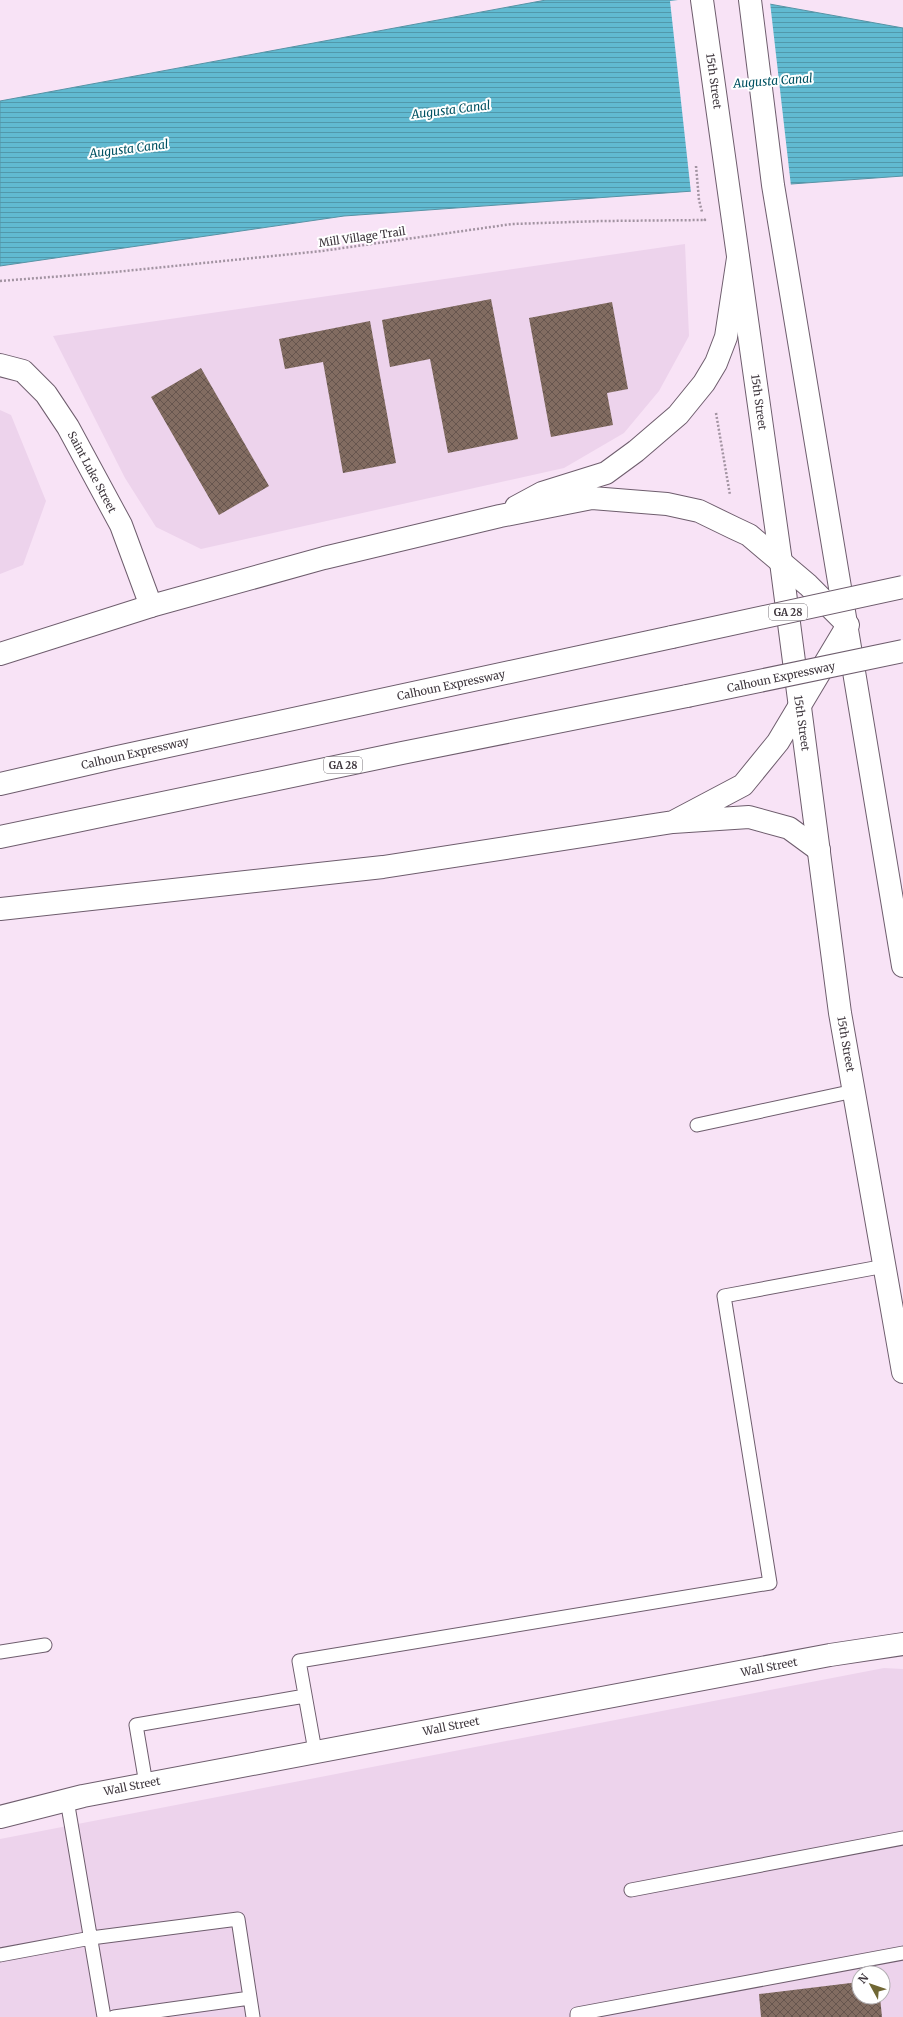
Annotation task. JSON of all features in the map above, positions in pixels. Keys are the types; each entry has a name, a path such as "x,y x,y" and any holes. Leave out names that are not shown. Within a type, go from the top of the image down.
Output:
{"main road":[{"name":"15th Street","path":"702,0 781,562 840,1013 903,1372"},
{"path":"750,0 773,185 848,625 903,966"},
{"path":"500,516 542,492 606,473 636,451 678,415 704,383 716,363 726,337 738,258"},
{"name":"Saint Luke Street","path":"0,365 23,371 46,394 68,427 121,525 151,606"},
{"path":"0,654 151,606 324,558 500,516 592,498 667,504 699,511 749,535 808,585 848,625"},
{"name":"Calhoun Expressway","path":"0,784 121,756 903,587"},
{"path":"673,822 743,785 778,742 848,625"},
{"name":"Calhoun Expressway","path":"0,837 410,751 903,652"},
{"path":"0,909 384,867 673,822 749,817 789,828 819,850"},
{"name":"Wall Street","path":"0,1817 67,1800 315,1751 830,1655 903,1644"}],"lane":[{"path":"696,1125 854,1091"},
{"path":"315,1751 299,1661 770,1583 724,1296 884,1266"},
{"path":"0,1652 45,1645"},
{"path":"146,1784 136,1725 305,1696"},
{"path":"67,1800 104,2017"},
{"path":"631,1890 903,1838"},
{"path":"0,1955 91,1938 238,1918 253,2017"},
{"path":"577,2017 576,2014 903,1953"},
{"path":"114,2017 250,1998"}],"path":[{"name":"Mill Village Trail","path":"0,281 115,272 322,251 512,224 705,220 699,200"},
{"path":"714,407 730,496"}],"shaded area":[{"path":"685,244 689,336 659,391 624,433 564,468 201,549 156,527 125,478 53,336"},
{"path":"0,410 11,415 46,501 23,565 0,574"},
{"path":"884,1668 903,1669 903,2017 0,2017 0,1839"}],"water":[{"name":"Augusta Canal","path":"546,0 747,0 903,28 903,176 344,216 0,266 0,101"}],"pier":[{"path":"759,0 770,2 791,186 691,193 670,1"}],"building":[{"path":"491,299 518,439 448,453 430,359 390,367 382,320"},
{"path":"612,302 628,389 607,393 613,425 551,437 529,318"},
{"path":"370,321 396,463 343,473 323,362 285,369 279,339"},
{"path":"201,368 269,486 219,515 151,397"},
{"path":"851,1983 851,2005 881,2005 882,2017 761,2017 759,1994"}]}
